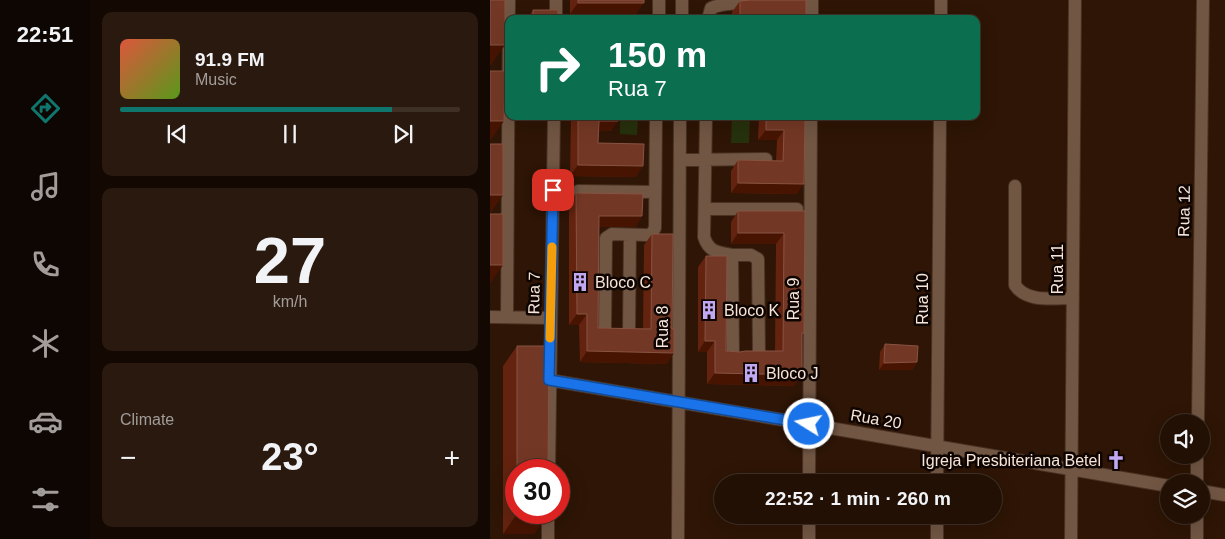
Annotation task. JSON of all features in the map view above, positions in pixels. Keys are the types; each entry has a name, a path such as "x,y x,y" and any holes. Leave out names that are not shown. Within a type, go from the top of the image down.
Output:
{"street":[{"path":"509,0 509,15"},
{"path":"556,0 556,15"},
{"path":"659,0 659,15"},
{"path":"682,0 682,15"},
{"path":"709,15 711,8 728,1 762,0"},
{"path":"812,0 812,15"},
{"path":"941,0 941,15"},
{"name":"Rua 11","path":"1071,539 1075,0"},
{"name":"Rua 12","path":"1198,414 1203,0"},
{"path":"507,317 508,120"},
{"name":"Rua 7","path":"549,459 554,120"},
{"path":"605,329 606,238 612,234 648,236 654,232 656,120"},
{"name":"Rua 8","path":"678,539 680,120"},
{"path":"706,120 704,237 707,245 713,251 732,255 752,255 755,256 758,262 760,354"},
{"name":"Rua 9","path":"809,474 811,120"},
{"name":"Rua 10","path":"937,474 940,120"},
{"path":"680,160 766,159"},
{"path":"1015,186 1014,285 1018,291 1027,296 1073,298"},
{"path":"578,191 655,192"},
{"path":"705,210 797,209"},
{"path":"629,330 630,235"},
{"path":"732,255 733,355"},
{"path":"490,317 550,318"},
{"name":"Rua 20","path":"549,380 1160,485"},
{"path":"1210,493 1225,496"},
{"path":"548,524 548,539"},
{"path":"809,524 809,539"},
{"path":"937,524 937,539"},
{"path":"1196,539 1197,524"}],"green space":[{"path":"620,120 638,120 637,135 620,134"},
{"path":"732,120 750,120 749,143 731,143"}],"building":[{"path":"490,0 505,0 505,45 490,45"},
{"path":"578,0 644,0 644,3 578,3"},
{"path":"806,0 806,15 740,15 740,1"},
{"path":"533,10 558,10 558,15 533,15"},
{"path":"490,71 505,71 504,121 490,121"},
{"path":"578,120 618,120 599,121 598,143 644,144 643,166 578,165"},
{"path":"766,120 805,120 804,184 738,183 738,160 783,161 784,130 766,130"},
{"path":"490,144 503,144 503,195 490,195"},
{"path":"576,193 643,194 642,216 599,216 598,328 651,329 652,234 673,234 672,329 674,329 674,353 587,351 587,314 577,314"},
{"path":"738,211 805,211 802,375 715,373 715,341 705,341 706,256 727,256 726,351 783,351 784,233 738,233"},
{"path":"490,214 503,214 503,265 490,265"},
{"path":"885,344 918,346 917,362 884,363"},
{"path":"517,346 549,346 548,459 517,459"}],"slow traffic":[{"path":"550,338 552,247"}],"place":[{"name":"Bloco C","path":"580,282"},
{"name":"Bloco K","path":"709,310"},
{"name":"Bloco J","path":"751,373"},
{"name":"Igreja Presbiteriana Betel","path":"1116,460"}],"route":[{"path":"553,190 549,380 809,424"}]}
